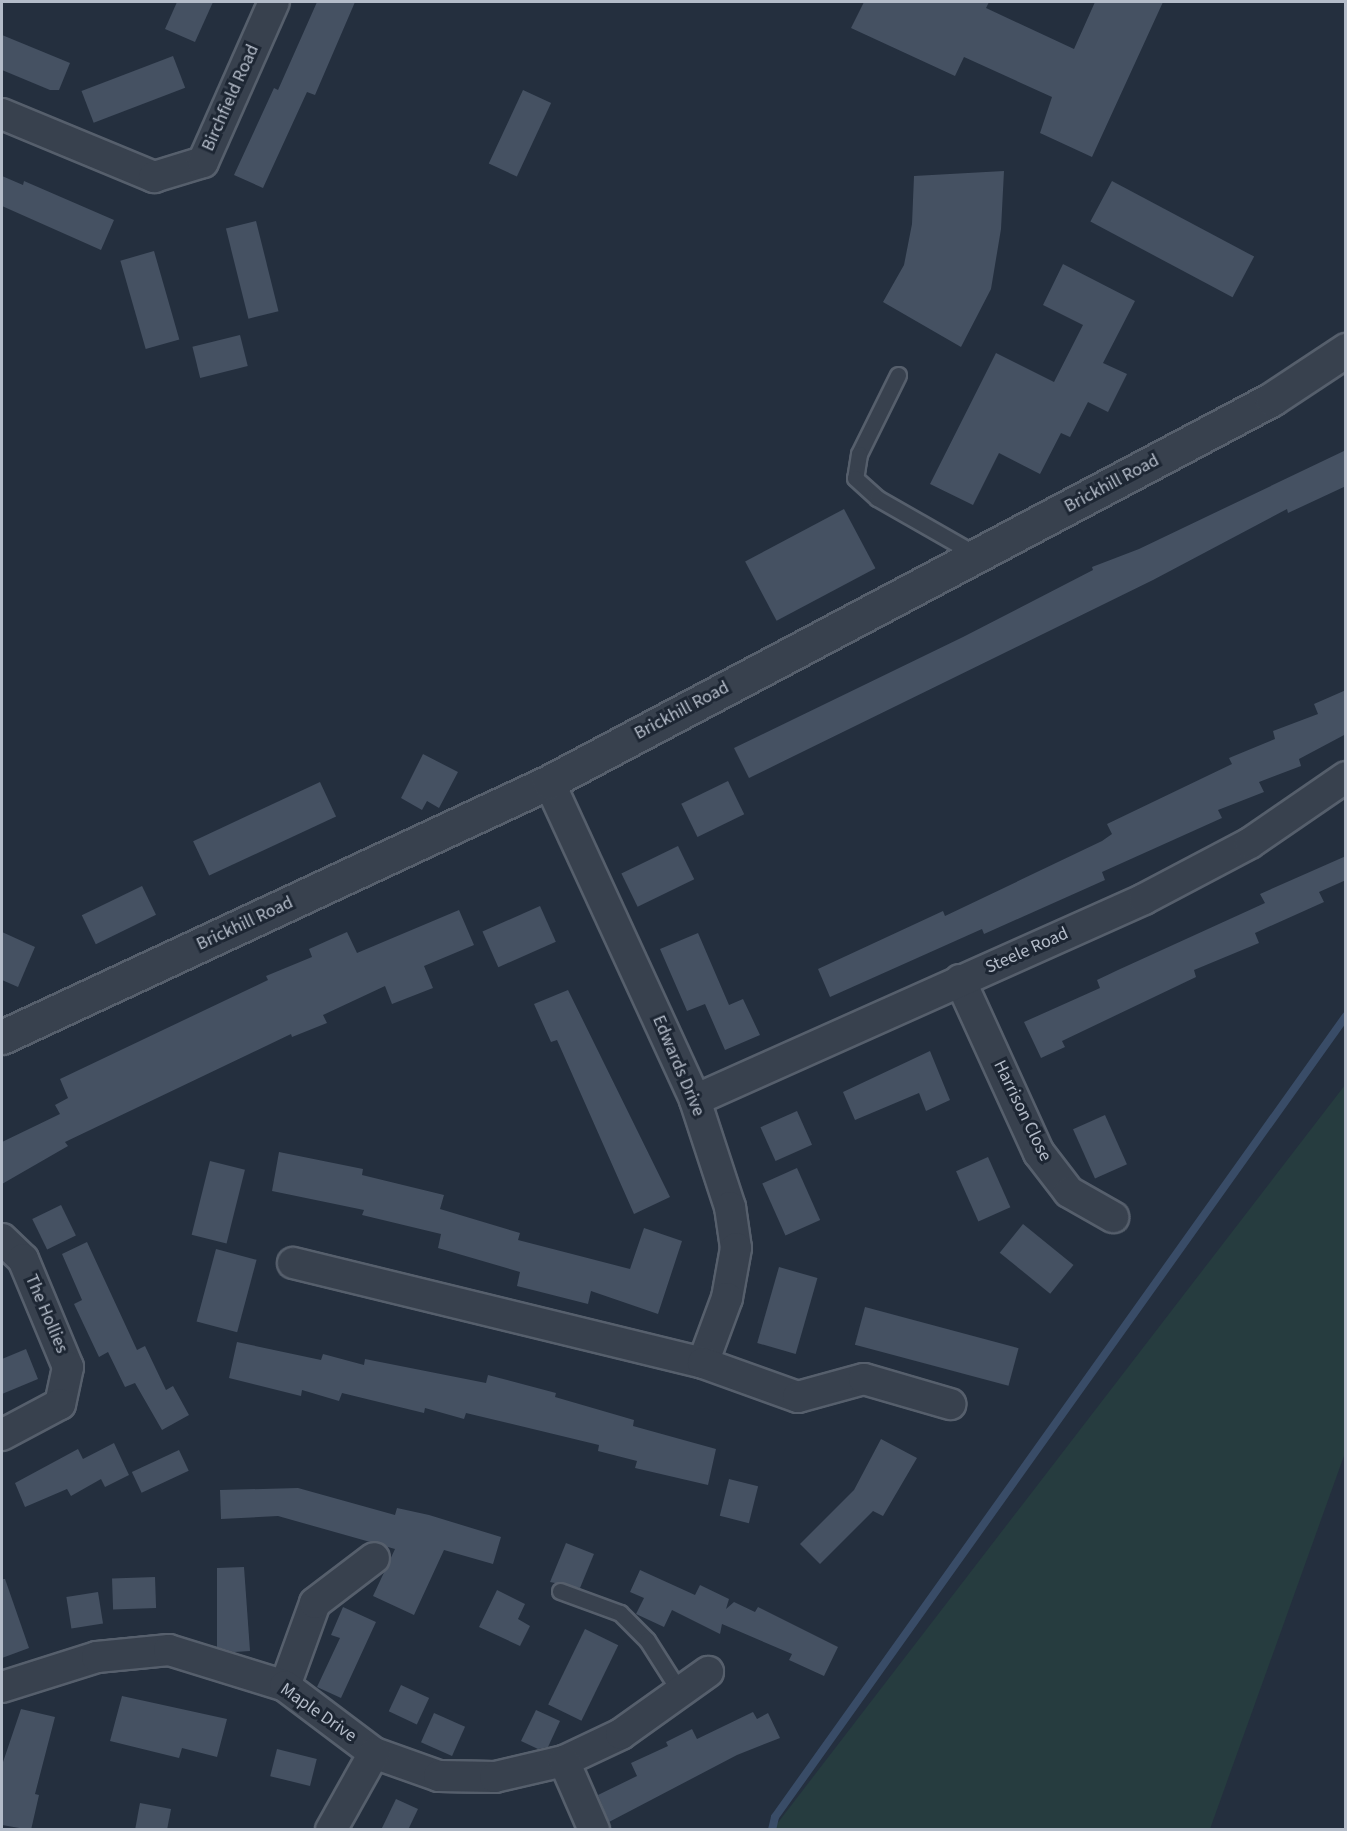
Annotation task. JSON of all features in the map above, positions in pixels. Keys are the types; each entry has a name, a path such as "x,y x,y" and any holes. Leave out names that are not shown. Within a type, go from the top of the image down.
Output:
{"street":[{"name":"Birchfield Road","path":"2,114 154,177 203,162 274,2"},
{"name":"Brickhill Road","path":"2,1037 549,782 1272,399 1346,350"},
{"name":"Steele Road","path":"695,1100 1144,899 1250,843 1346,777"},
{"name":"Edwards Drive","path":"549,782 695,1100 730,1207 736,1248 727,1298 703,1363"},
{"name":"Harrison Close","path":"960,980 1039,1154 1069,1192 1113,1216"},
{"name":"The Hollies","path":"2,1239 23,1259 68,1367 60,1404 2,1435"},
{"path":"292,1263 703,1363 798,1397 864,1378 950,1404"},
{"path":"285,1686 315,1603 375,1558"},
{"name":"Maple Drive","path":"2,1688 97,1657 169,1650 285,1686 374,1752 439,1776 495,1777 564,1761 621,1734 708,1672"},
{"path":"331,1830 374,1752"},
{"path":"564,1761 594,1830"}],"lane":[{"path":"898,375 859,454 855,478 877,498 977,555"},
{"path":"560,1591 621,1613 647,1640 680,1692"}],"green space":[{"path":"1345,1085 1345,1453 1210,1829 773,1829"}],"building":[{"path":"177,2 213,2 195,42 165,29"},
{"path":"317,2 355,2 315,95 307,92 263,188 234,175 274,88 278,90"},
{"path":"864,2 989,2 986,8 1074,49 1095,2 1163,2 1092,157 1040,133 1052,97 964,57 955,76 851,28"},
{"path":"2,35 70,63 59,90 50,90 2,70"},
{"path":"173,56 185,88 94,123 82,91"},
{"path":"523,90 551,103 517,177 489,163"},
{"path":"1004,171 1001,229 991,289 961,347 883,302 904,265 912,224 914,176"},
{"path":"2,176 23,185 24,181 114,220 101,250 2,206"},
{"path":"1112,181 1254,257 1233,297 1090,222"},
{"path":"256,221 278,311 248,319 226,228"},
{"path":"154,251 179,339 146,349 120,261"},
{"path":"1063,264 1135,301 1103,363 1127,374 1108,412 1088,402 1070,437 1061,433 1040,474 999,453 973,505 930,484 996,353 1054,382 1083,325 1043,305"},
{"path":"240,335 248,366 200,378 192,347"},
{"path":"1346,450 1346,486 1288,513 1287,509 1153,580 749,778 734,748 963,637 1093,570 1092,567 1139,549"},
{"path":"844,509 875,568 777,621 745,562"},
{"path":"1346,690 1346,734 1299,759 1301,766 1259,782 1264,792 1218,810 1222,818 1102,872 1105,880 984,934 982,929 830,997 818,969 943,911 945,916 1102,841 1112,834 1107,824 1232,764 1229,758 1275,739 1273,731 1318,714 1314,704"},
{"path":"423,754 458,772 439,808 427,801 422,810 401,798"},
{"path":"728,781 744,814 697,837 681,804"},
{"path":"320,782 336,816 209,876 193,841"},
{"path":"678,846 694,879 638,907 621,874"},
{"path":"1346,856 1346,880 1319,892 1324,902 1255,933 1259,943 1194,970 1196,977 1062,1041 1065,1047 1041,1058 1024,1022 1100,988 1097,980 1265,903 1260,894"},
{"path":"142,886 156,915 96,944 82,915"},
{"path":"540,906 556,942 498,967 482,932"},
{"path":"459,910 474,945 424,966 433,988 392,1004 385,986 323,1015 327,1023 292,1037 291,1034 65,1142 68,1146 2,1184 2,1142 60,1114 55,1105 68,1098 60,1079 268,980 266,976 312,957 309,949 347,932 357,953"},
{"path":"2,932 35,947 18,987 2,980"},
{"path":"698,933 729,1005 743,999 760,1035 725,1050 705,1004 687,1011 660,949"},
{"path":"568,990 670,1197 634,1214 557,1040 551,1042 534,1004"},
{"path":"930,1051 950,1100 926,1111 919,1093 855,1120 843,1092"},
{"path":"797,1111 812,1145 776,1161 760,1127"},
{"path":"1105,1115 1127,1164 1095,1179 1073,1129"},
{"path":"279,1152 363,1169 362,1175 444,1195 440,1209 520,1233 518,1240 630,1269 644,1228 682,1241 658,1314 591,1291 588,1304 517,1286 520,1272 438,1248 441,1234 362,1215 364,1210 272,1191"},
{"path":"988,1157 1010,1207 978,1221 956,1171"},
{"path":"210,1161 245,1170 227,1243 192,1235"},
{"path":"797,1168 820,1220 785,1236 762,1183"},
{"path":"61,1205 76,1236 47,1250 32,1219"},
{"path":"1023,1224 1074,1265 1050,1294 1000,1253"},
{"path":"87,1242 137,1350 145,1346 166,1390 173,1386 189,1415 162,1430 135,1383 125,1387 108,1352 99,1357 74,1304 82,1300 62,1254"},
{"path":"216,1249 257,1260 237,1332 197,1321"},
{"path":"779,1267 817,1278 796,1354 757,1343"},
{"path":"865,1307 1019,1348 1008,1386 855,1345"},
{"path":"237,1342 321,1360 323,1354 364,1365 365,1359 486,1383 488,1375 556,1393 555,1397 634,1420 633,1426 716,1449 708,1485 635,1468 637,1461 598,1451 599,1445 466,1413 464,1419 425,1408 424,1413 342,1393 339,1401 302,1390 301,1396 229,1378"},
{"path":"26,1349 38,1379 2,1394 2,1359"},
{"path":"881,1439 917,1458 883,1516 873,1511 820,1564 800,1544 854,1490"},
{"path":"114,1443 129,1475 105,1487 101,1479 71,1496 67,1489 25,1507 15,1483 78,1449 83,1459"},
{"path":"179,1450 189,1471 142,1493 132,1472"},
{"path":"729,1479 758,1486 749,1523 720,1516"},
{"path":"298,1488 395,1515 397,1508 429,1515 501,1537 493,1564 444,1550 414,1615 373,1596 395,1549 278,1516 221,1519 220,1490"},
{"path":"566,1543 594,1554 580,1588 550,1582"},
{"path":"244,1567 250,1651 234,1652 217,1647 217,1568"},
{"path":"640,1570 695,1595 700,1585 729,1599 726,1609 734,1602 755,1612 758,1607 838,1647 824,1676 789,1660 792,1654 722,1624 720,1634 672,1610 664,1627 636,1614 644,1598 630,1592"},
{"path":"155,1577 156,1608 113,1609 112,1579"},
{"path":"2,1579 5,1579 29,1648 2,1658"},
{"path":"497,1590 525,1604 518,1619 530,1626 520,1646 479,1627"},
{"path":"98,1592 103,1624 71,1629 66,1597"},
{"path":"343,1607 376,1622 341,1698 317,1687 340,1638 331,1635"},
{"path":"585,1629 618,1645 581,1721 548,1704"},
{"path":"401,1685 429,1698 417,1724 389,1711"},
{"path":"122,1696 227,1719 217,1757 182,1748 179,1758 110,1741"},
{"path":"21,1709 55,1717 35,1794 39,1795 31,1830 2,1825 2,1765"},
{"path":"536,1710 560,1721 548,1747 538,1749 521,1741"},
{"path":"753,1712 757,1719 768,1713 780,1738 737,1755 609,1822 598,1795 637,1776 631,1763 668,1746 666,1742 692,1729 697,1739"},
{"path":"434,1713 465,1727 452,1756 421,1742"},
{"path":"277,1749 317,1759 310,1786 270,1776"},
{"path":"396,1799 418,1809 408,1830 381,1830"},
{"path":"140,1803 171,1809 167,1830 135,1830"}],"waterway":[{"path":"772,1830 775,1817 1346,1016"}]}
